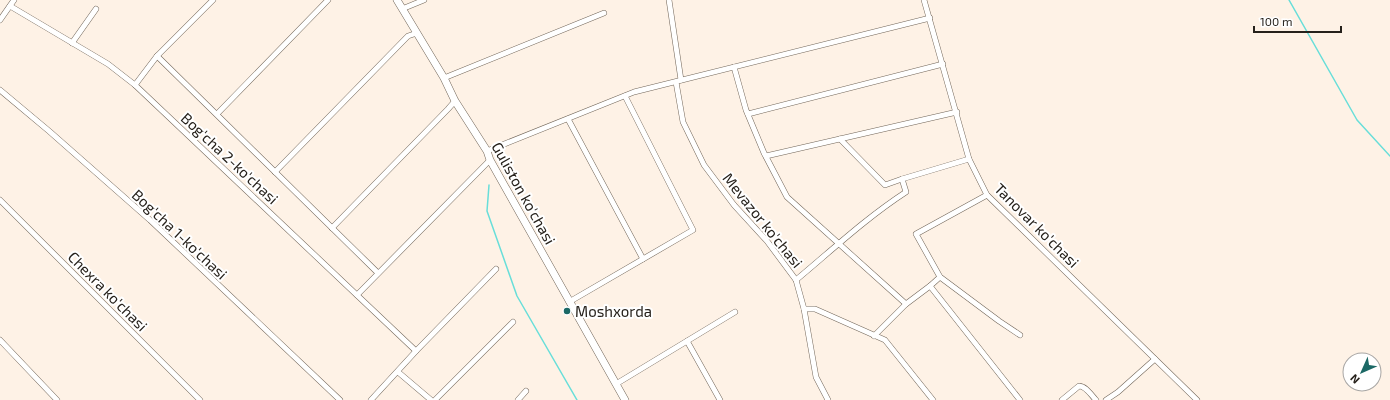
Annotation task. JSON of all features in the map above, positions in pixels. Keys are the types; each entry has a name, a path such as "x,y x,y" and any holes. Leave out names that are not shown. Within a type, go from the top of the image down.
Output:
{"main road":[{"name":"Guliston ko'chasi","path":"397,0 444,78 455,101 487,151 490,160 625,400"}],"street":[{"path":"0,20 14,0"},
{"path":"135,85 157,56 213,0"},
{"path":"217,114 328,0"},
{"path":"402,9 424,0"},
{"name":"Mevazor ko'chasi","path":"669,0 683,122 704,165 734,205 767,241 796,280 804,309 816,377 828,400"},
{"name":"Tanovar ko'chasi","path":"924,0 970,158 987,195 1197,400"},
{"name":"Bog'cha 2-ko'chasi","path":"10,6 108,64 135,85 416,351"},
{"path":"72,43 96,9"},
{"path":"444,78 604,13"},
{"path":"487,151 625,96 930,18"},
{"path":"275,172 408,36 417,33"},
{"path":"157,56 378,273"},
{"path":"748,114 943,64"},
{"path":"734,67 748,114 766,156 787,197 906,304"},
{"name":"Bog'cha 1-ko'chasi","path":"0,90 150,220 340,400"},
{"path":"569,302 692,230 625,96"},
{"path":"332,228 455,101"},
{"path":"766,156 957,112"},
{"path":"568,119 643,259"},
{"path":"840,139 885,185 902,178 970,158"},
{"path":"357,295 490,160"},
{"path":"796,280 882,208 906,192 902,178"},
{"path":"987,195 916,234 940,277 1020,335"},
{"name":"Chexra ko'chasi","path":"0,200 200,400"},
{"path":"371,400 416,351 496,269"},
{"path":"874,336 906,304 940,277"},
{"path":"930,286 1020,400"},
{"path":"804,309 815,309 885,340 933,400"},
{"path":"616,384 735,312"},
{"path":"435,400 513,322"},
{"path":"0,340 57,400"},
{"path":"687,341 720,400"},
{"path":"1106,400 1118,392 1155,359"},
{"path":"398,372 431,400"},
{"path":"1062,400 1079,386 1085,388 1096,400"},
{"path":"518,400 526,391"}],"waterway":[{"path":"1289,0 1357,120 1390,156"},
{"path":"489,185 487,211 517,296 577,400"}],"place":[{"name":"Moshxorda","path":"567,311"}]}
